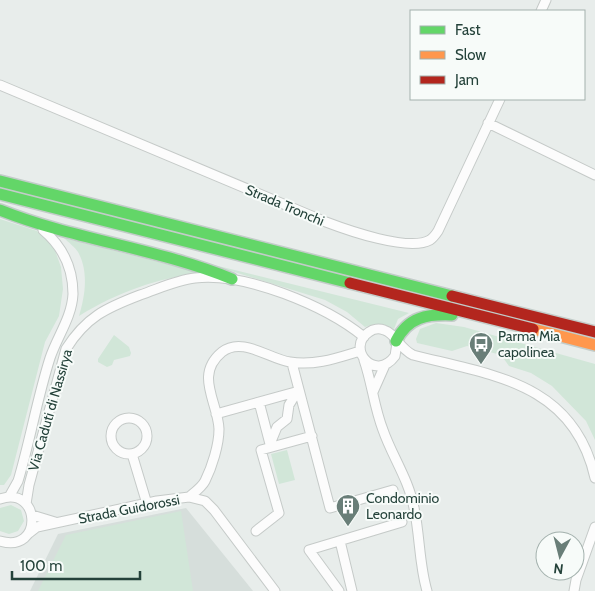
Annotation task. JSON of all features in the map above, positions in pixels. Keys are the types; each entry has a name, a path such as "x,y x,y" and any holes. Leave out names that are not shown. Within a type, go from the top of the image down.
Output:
{"highway":[{"path":"0,181 595,332"},
{"path":"0,194 595,345"},
{"path":"0,210 28,221 183,261 222,273 232,279"},
{"path":"397,342 409,322 423,315 434,314 454,315 551,333"}],"street":[{"name":"Strada Tronchi","path":"0,85 326,222 389,241 419,243 429,240 438,232 500,100"},
{"path":"488,123 595,176"},
{"path":"28,221 45,232 61,249 70,269 73,295 68,317 48,364 18,478 4,498 26,504 32,515 33,522 28,534"},
{"name":"Via Caduti di Nassirya","path":"26,504 66,349 78,330 110,308 171,284 195,278 232,279 318,307 345,321 364,337"},
{"path":"413,355 384,330 373,330 364,337 362,355 370,377 372,397 383,432 407,482 415,508 427,591"},
{"path":"394,358 397,351 397,342"},
{"path":"190,497 206,481 216,450 219,430 208,386 208,374 214,360 223,351 234,346 247,346 292,363 315,363 362,355 376,366 385,365"},
{"path":"372,397 376,381 385,365 394,358 413,355 511,380 542,396 561,411 578,434 590,457 595,478"},
{"path":"292,363 298,392 312,436 330,508 393,490"},
{"path":"216,414 298,392"},
{"path":"271,445 277,427 287,419 289,405 298,392"},
{"path":"259,402 271,445"},
{"path":"123,420 135,420 140,423 146,432 142,448 132,454 116,449 111,438 114,427 123,420"},
{"path":"256,530 279,513 261,450 271,445 312,436"},
{"path":"132,454 147,504"},
{"name":"Strada Guidorossi","path":"0,541 15,542 37,527 190,497 205,501 214,510 275,591"},
{"name":"Strada Guidorossi","path":"32,515 58,523"},
{"path":"339,591 309,550 402,522"},
{"path":"574,591 595,528"},
{"path":"340,541 352,591"}],"shaded area":[{"path":"186,508 253,591 30,591 58,534"}],"green space":[{"path":"0,219 37,231 53,245 61,267 63,289 59,316 45,342 11,475 4,485 0,485"},
{"path":"64,238 202,273 169,278 138,287 108,300 79,316 85,284 84,268 78,252"},
{"path":"202,262 409,313 398,319 394,329 380,324 365,327 347,312 325,300"},
{"path":"436,323 464,327 595,364 595,440 586,421 552,386 531,373 509,366 501,355 467,346 452,351 417,343 416,339 420,329"},
{"path":"114,335 129,347 131,353 130,356 114,360 112,365 107,367 98,362 98,359"},
{"path":"287,450 295,480 279,484 271,454"},
{"path":"11,505 21,510 24,521 18,531 9,534 0,531 0,508"},
{"path":"181,511 193,591 38,591 66,535"}],"traffic: fast":[{"path":"0,181 452,296"},
{"path":"0,194 350,283"},
{"path":"0,210 57,229 175,259 232,279"},
{"path":"396,341 412,322 426,316 452,315"}],"traffic: slow":[{"path":"533,329 595,345"}],"traffic: jam":[{"path":"350,283 533,329"},
{"path":"452,296 595,332"}],"place":[{"name":"Parma Mia capolinea","path":"481,365"},
{"name":"Condominio Leonardo","path":"348,527"}]}
